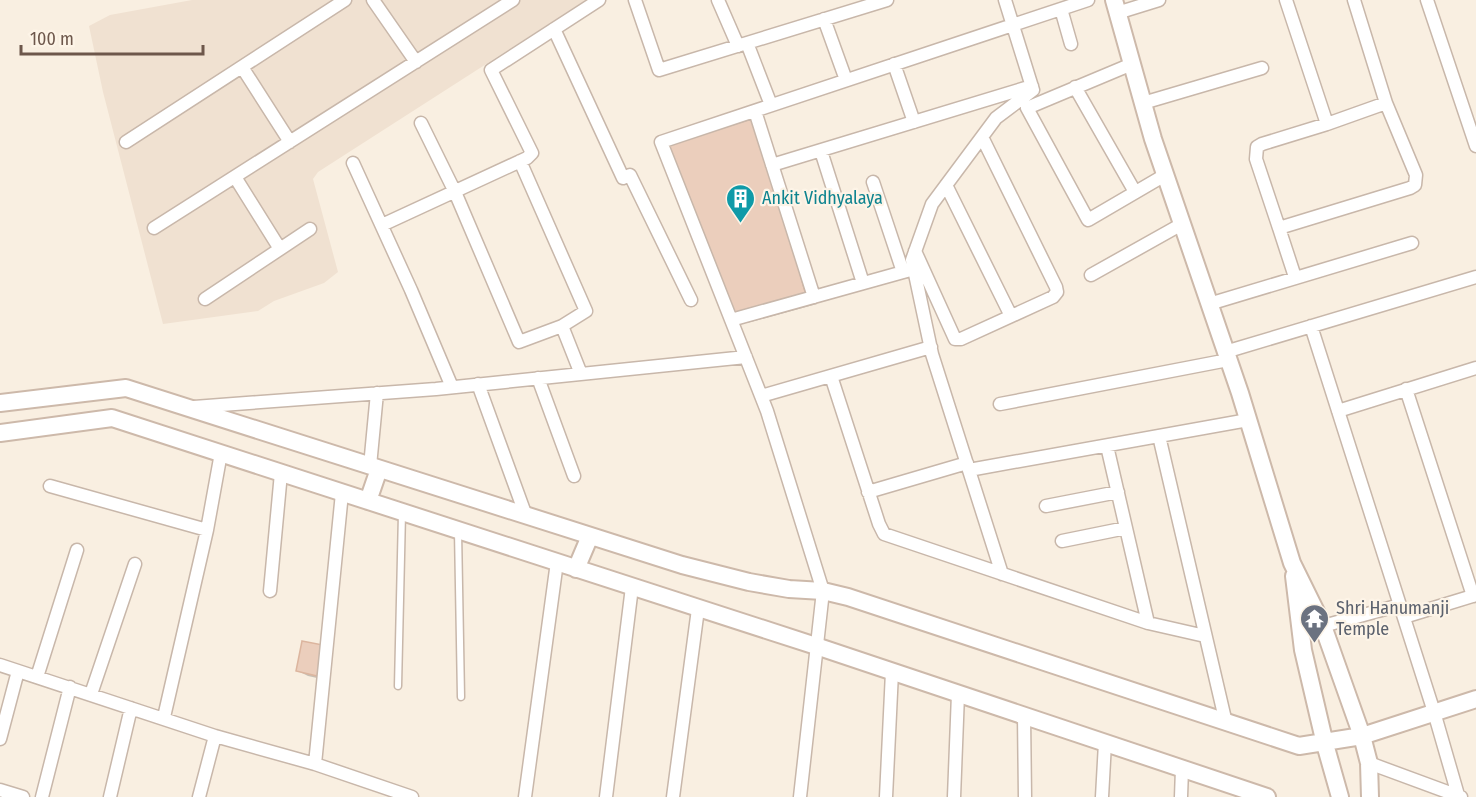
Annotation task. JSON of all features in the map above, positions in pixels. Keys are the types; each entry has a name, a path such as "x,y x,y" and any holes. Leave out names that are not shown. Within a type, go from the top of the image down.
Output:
{"street":[{"path":"126,142 345,0"},
{"path":"373,0 416,62"},
{"path":"154,228 513,0"},
{"path":"382,225 520,161 532,153 491,70 599,0"},
{"path":"635,0 659,70 824,19 867,3 887,0"},
{"path":"718,0 743,44 771,105"},
{"path":"908,271 932,204 996,118 1033,90 1005,0"},
{"path":"800,797 823,591 761,396 661,142 1088,0"},
{"path":"1159,0 1116,6 1165,175 1248,420 1292,563 1323,626 1362,736 1369,763 1371,797"},
{"path":"1286,0 1327,124"},
{"path":"1279,228 1410,188 1416,184 1416,176 1386,103 1354,0"},
{"path":"1427,0 1476,146"},
{"path":"1060,9 1071,44"},
{"path":"824,19 846,80"},
{"path":"554,28 623,178 630,175 691,300"},
{"path":"894,64 914,122"},
{"path":"1132,64 1027,108 1088,220 1165,175"},
{"path":"242,67 290,142"},
{"path":"1143,103 1262,68"},
{"path":"772,165 1032,86"},
{"path":"1074,87 1135,192"},
{"path":"1295,277 1256,159 1257,147 1386,103"},
{"path":"754,111 814,297"},
{"path":"421,123 454,192 519,342 562,326 586,311 520,161"},
{"path":"915,251 956,339 961,339 1053,297 1057,292 982,137"},
{"path":"821,151 863,283"},
{"path":"353,163 452,387"},
{"path":"235,177 280,249"},
{"path":"873,182 908,271 1002,573"},
{"path":"946,185 1011,316"},
{"path":"1091,275 1182,224"},
{"path":"205,299 310,230"},
{"path":"1209,304 1412,243"},
{"path":"731,320 908,271"},
{"path":"1000,404 1227,356 1311,326 1476,277"},
{"path":"562,326 581,374"},
{"path":"1311,326 1460,796"},
{"path":"761,396 931,347"},
{"path":"186,407 452,387 746,357"},
{"path":"1338,411 1406,389 1475,372"},
{"path":"831,376 868,492 884,534 1148,622 1205,636"},
{"path":"538,378 574,476"},
{"path":"478,384 526,516"},
{"path":"0,403 126,388 682,565 749,582 789,589 823,591 848,597 1299,746 1325,744 1362,736 1476,699"},
{"path":"1323,626 1474,596 1406,389"},
{"path":"368,501 375,467 377,393"},
{"path":"0,433 112,418 816,646 1264,797"},
{"path":"868,492 968,467 1107,446 1248,420"},
{"path":"1159,436 1226,723"},
{"path":"1107,446 1148,622"},
{"path":"164,717 207,530 221,453"},
{"path":"270,591 281,473"},
{"path":"50,486 207,530"},
{"path":"1046,506 1118,492"},
{"path":"315,764 342,493"},
{"path":"1062,541 1126,528"},
{"path":"576,569 590,536"},
{"path":"37,677 77,550"},
{"path":"525,797 557,562"},
{"path":"1292,563 1303,650 1340,797"},
{"path":"91,694 135,564"},
{"path":"606,797 632,587"},
{"path":"673,797 698,609"},
{"path":"0,665 164,717 215,736 315,764 412,797"},
{"path":"0,739 18,671"},
{"path":"886,797 892,672"},
{"path":"42,797 70,687"},
{"path":"954,797 958,694"},
{"path":"110,797 131,708"},
{"path":"1024,716 1025,797"},
{"path":"199,797 215,736"},
{"path":"1102,797 1105,743"},
{"path":"1369,763 1460,796"},
{"path":"1181,797 1182,769"},
{"path":"0,790 23,797"}],"lane":[{"path":"398,686 402,512"},
{"path":"458,530 461,697"}],"shaded area":[{"path":"192,0 586,0 318,172 313,179 338,272 324,283 274,301 258,311 163,324 103,92 89,26 110,15"}],"building":[{"name":"Ankit Vidhyalaya","path":"757,117 807,299 736,318 663,147"},
{"path":"302,641 323,645 317,676 296,671"}],"place":[{"name":"Ankit Vidhyalaya","path":"741,224"},
{"name":"Shri Hanumanji Temple","path":"1315,644"}]}
